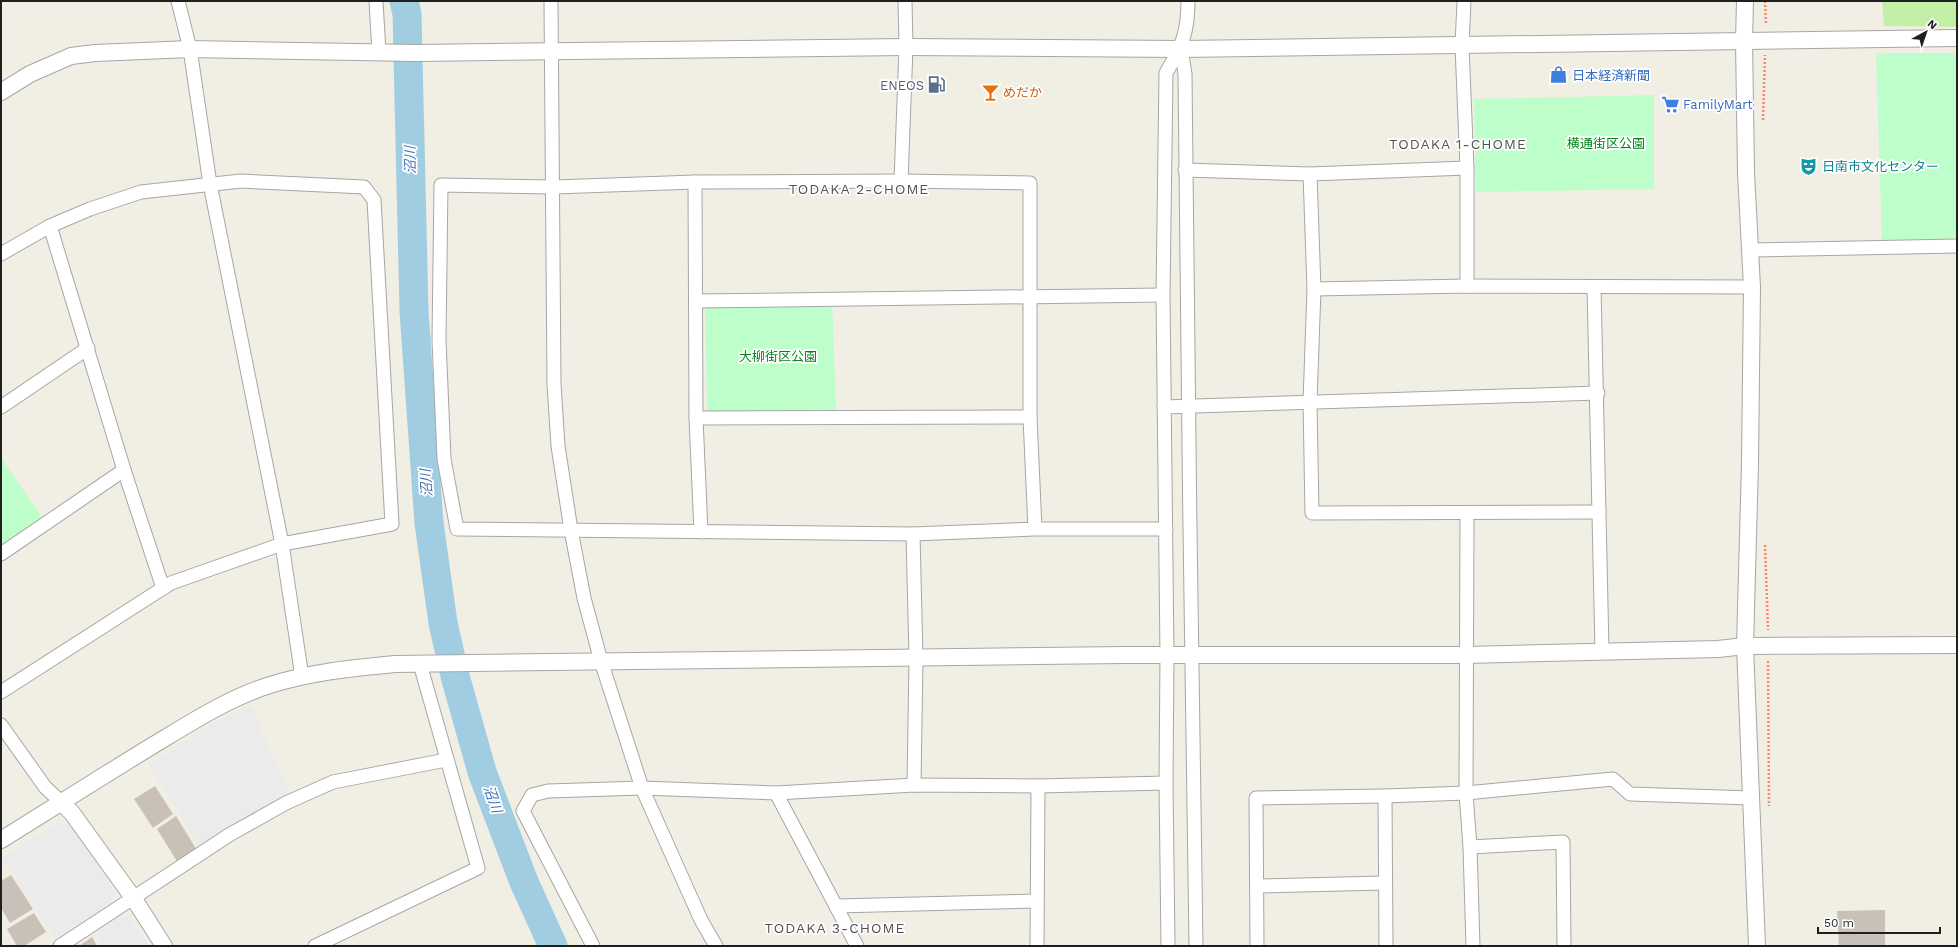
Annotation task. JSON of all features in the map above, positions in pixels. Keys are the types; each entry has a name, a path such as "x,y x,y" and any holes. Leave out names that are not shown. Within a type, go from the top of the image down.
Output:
{"street":[{"path":"178,1 190,49 210,184 282,544 302,677"},
{"path":"376,1 383,53"},
{"path":"551,1 554,187 554,384 558,446 572,530 584,598 601,661 642,788 700,920 716,946"},
{"path":"901,181 906,47 905,1"},
{"path":"1168,946 1166,783 1167,656 1163,295 1166,73 1181,49 1188,23 1188,1"},
{"path":"1464,1 1462,46 1467,168 1467,286"},
{"path":"1745,1 1744,41 1746,173 1752,287 1750,464 1745,646 1757,946"},
{"path":"1,92 30,74 71,56 95,53 190,49 383,53 906,47 1181,49 1957,38"},
{"path":"1181,49 1184,74 1196,946"},
{"path":"1185,170 1310,174 1467,168"},
{"path":"1310,174 1314,289 1310,402 1312,513 1599,512"},
{"path":"1,254 50,226 90,209 141,192 241,181 364,187 374,200 392,524 282,544 171,583 1,692"},
{"path":"1035,529 1030,417 1030,183 901,181 695,182 554,187 441,185 439,340 444,459 457,529 913,534 1035,529 1166,528"},
{"path":"695,182 696,418 701,532"},
{"path":"50,226 124,470 163,588"},
{"path":"1751,250 1957,246"},
{"path":"1314,289 1467,286 1752,287"},
{"path":"1594,287 1598,393 1602,652"},
{"path":"696,301 1163,295"},
{"path":"1,407 88,348"},
{"path":"1164,407 1598,393"},
{"path":"696,418 1030,417"},
{"path":"1,554 124,470"},
{"path":"1467,513 1466,793 1470,847 1473,946"},
{"path":"913,534 916,658 914,785"},
{"path":"1,840 206,714 235,699 270,685 344,669 396,664 1193,655 1466,655 1718,649 1745,646 1957,645"},
{"path":"315,946 478,868 446,760 420,664"},
{"path":"1,725 45,787 72,813 134,899 164,946"},
{"path":"60,946 134,899 229,835 300,797 333,782 446,760"},
{"path":"1257,946 1258,886 1256,798 1466,793 1612,779 1630,794 1751,798"},
{"path":"593,946 523,811 532,795 548,791 642,788 776,793 914,785 1038,786 1166,783"},
{"path":"1037,946 1036,901 1038,786"},
{"path":"776,793 857,946"},
{"path":"1385,796 1384,883 1386,946"},
{"path":"1470,847 1563,842 1564,946"},
{"path":"1258,886 1384,883"},
{"path":"836,906 1036,901"}],"green space":[{"path":"1882,1 1957,1 1957,27 1884,26"},
{"path":"1876,53 1957,53 1957,238 1882,242"},
{"name":"横通街区公園","path":"1654,95 1654,189 1476,192 1474,99"},
{"name":"大柳街区公園","path":"832,299 836,411 707,411 705,301"},
{"path":"1,458 42,517 1,546"}],"shaded area":[{"path":"251,706 290,795 200,848 149,765 216,722"},
{"path":"58,823 72,826 115,892 111,904 56,941 2,858"},
{"path":"122,915 129,917 149,946 103,946 95,935"}],"building":[{"path":"155,786 173,814 153,828 134,799"},
{"path":"176,816 198,852 178,863 157,829"},
{"path":"11,875 33,909 10,923 1,908 1,881"},
{"path":"1885,910 1885,946 1839,946 1837,911"},
{"path":"34,913 46,932 24,946 17,946 7,929"},
{"path":"92,937 97,946 79,946"}],"waterway":[{"name":"沼川","path":"404,1 407,14 414,311 429,523 443,623 455,676 482,772 524,882 553,946"}],"place":[{"name":"日本経済新聞","path":"1559,75"},
{"name":"ENEOS","path":"937,85"},
{"name":"めだか","path":"990,92"},
{"name":"FamilyMart","path":"1670,104"},
{"name":"日南市文化センター","path":"1809,166"}],"district":[{"name":"TODAKA 1-CHOME","path":"1458,144"},
{"name":"TODAKA 2-CHOME","path":"859,189"},
{"name":"TODAKA 3-CHOME","path":"835,928"}]}
